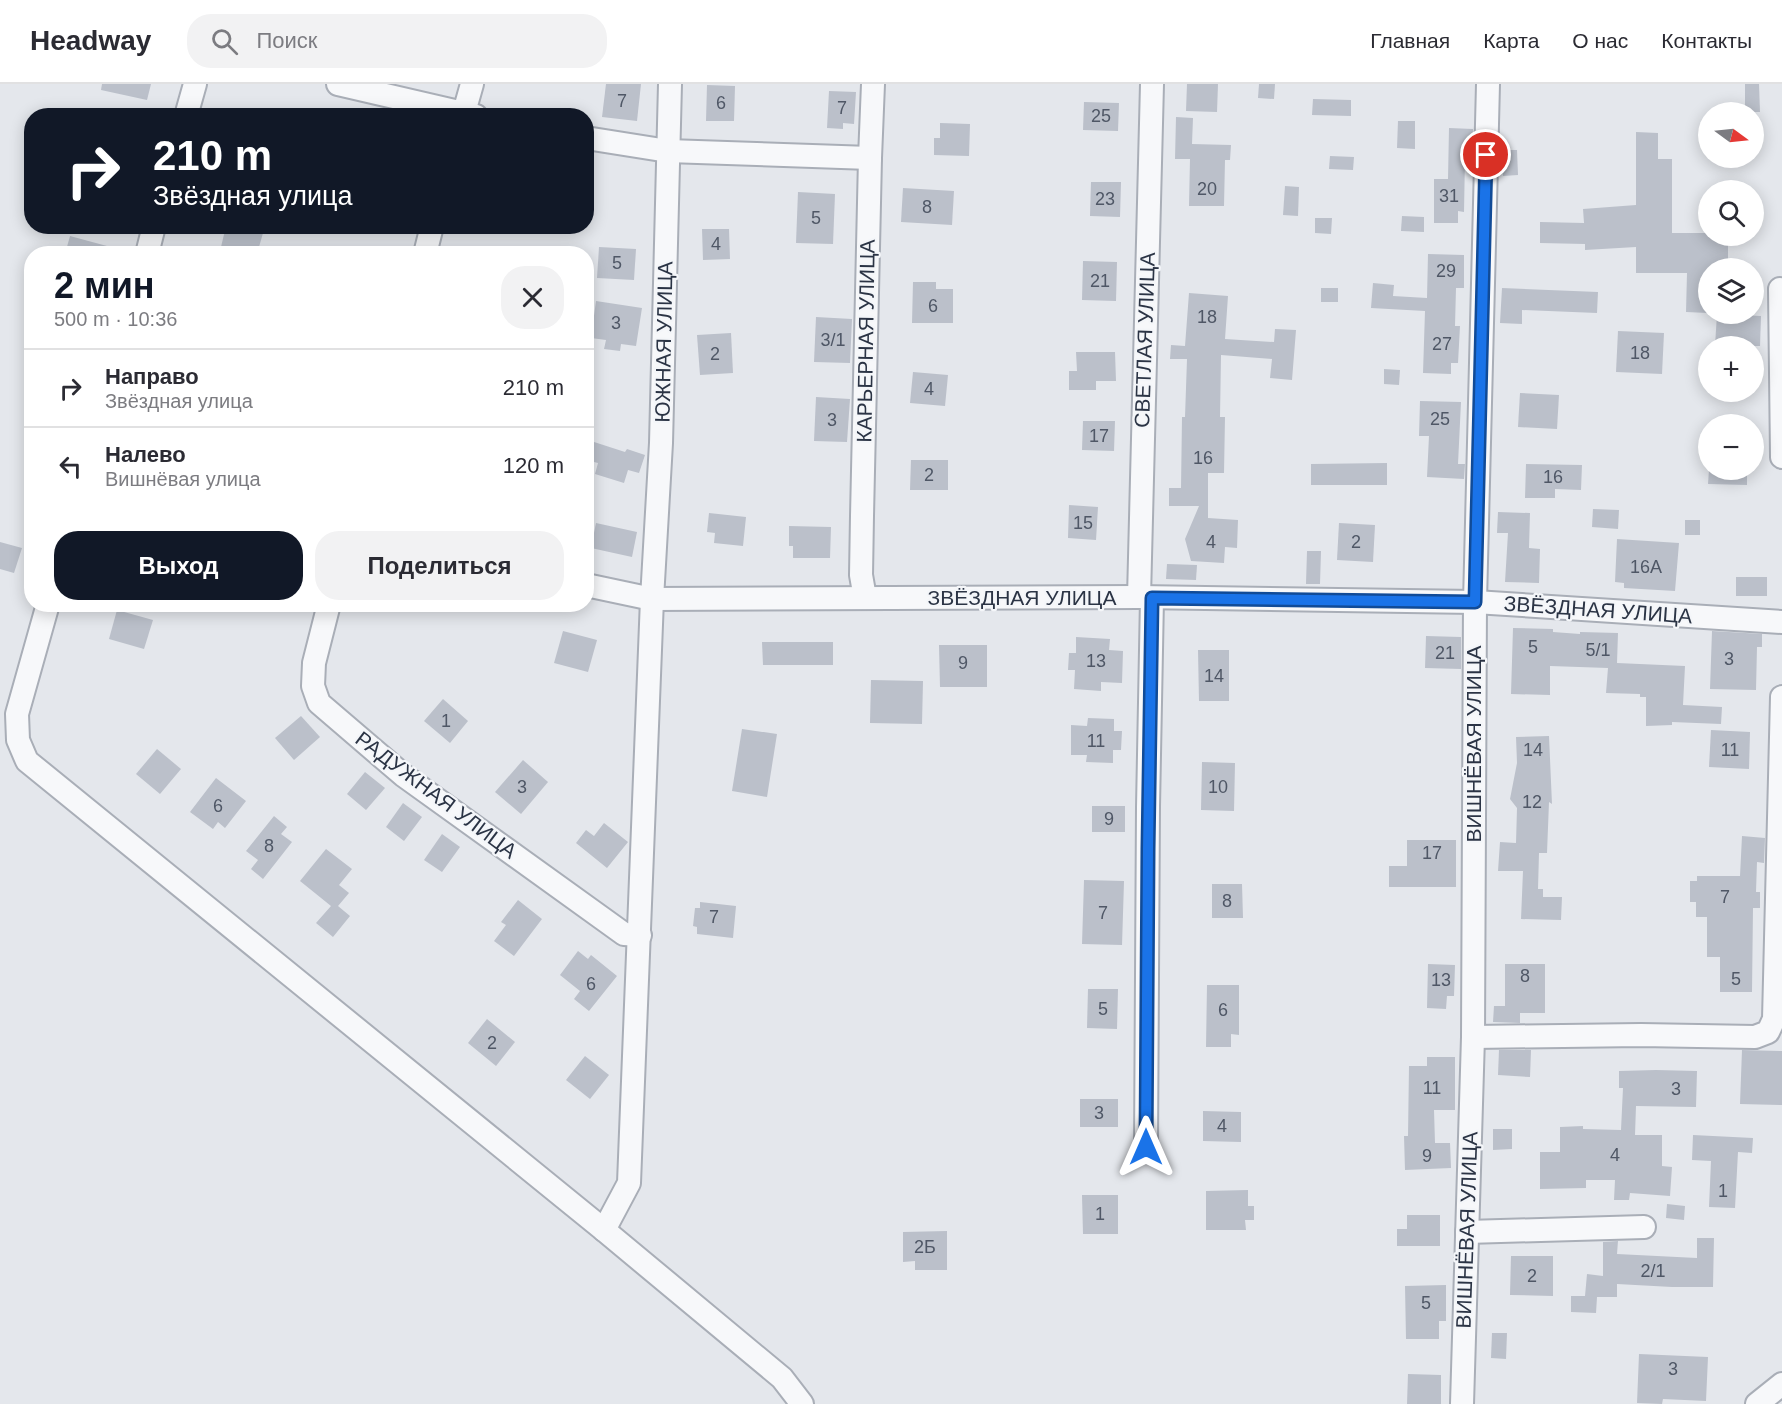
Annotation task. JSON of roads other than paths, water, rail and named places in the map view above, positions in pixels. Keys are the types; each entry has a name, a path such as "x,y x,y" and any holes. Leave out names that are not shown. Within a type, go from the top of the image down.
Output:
{"street":[{"path":"188,108 195,84"},
{"path":"338,84 442,108"},
{"path":"469,108 472,84"},
{"name":"ЮЖНАЯ УЛИЦА","path":"604,1230 629,1183 652,599 661,443 670,84"},
{"name":"КАРЬЕРНАЯ УЛИЦА","path":"865,598 861,575 873,84"},
{"name":"СВЕТЛАЯ УЛИЦА","path":"1146,1147 1148,807 1146,597 1152,84"},
{"name":"ВИШНЁВАЯ УЛИЦА","path":"1462,1404 1473,1037 1475,602 1488,84"},
{"path":"594,139 668,151 870,158"},
{"path":"1780,290 1782,457"},
{"name":"ЗВЁЗДНАЯ УЛИЦА","path":"594,587 652,599 1146,597 1475,602 1782,622"},
{"path":"46,612 17,714 18,740 27,761 604,1230 782,1378 802,1404"},
{"name":"РАДУЖНАЯ УЛИЦА","path":"327,612 314,663 313,686 319,703 422,789 624,934 640,935"},
{"path":"1473,1037 1641,1035 1755,1037 1768,1032 1774,1019 1782,697"},
{"path":"1467,1232 1644,1227"},
{"path":"1757,1404 1782,1384"}]}
